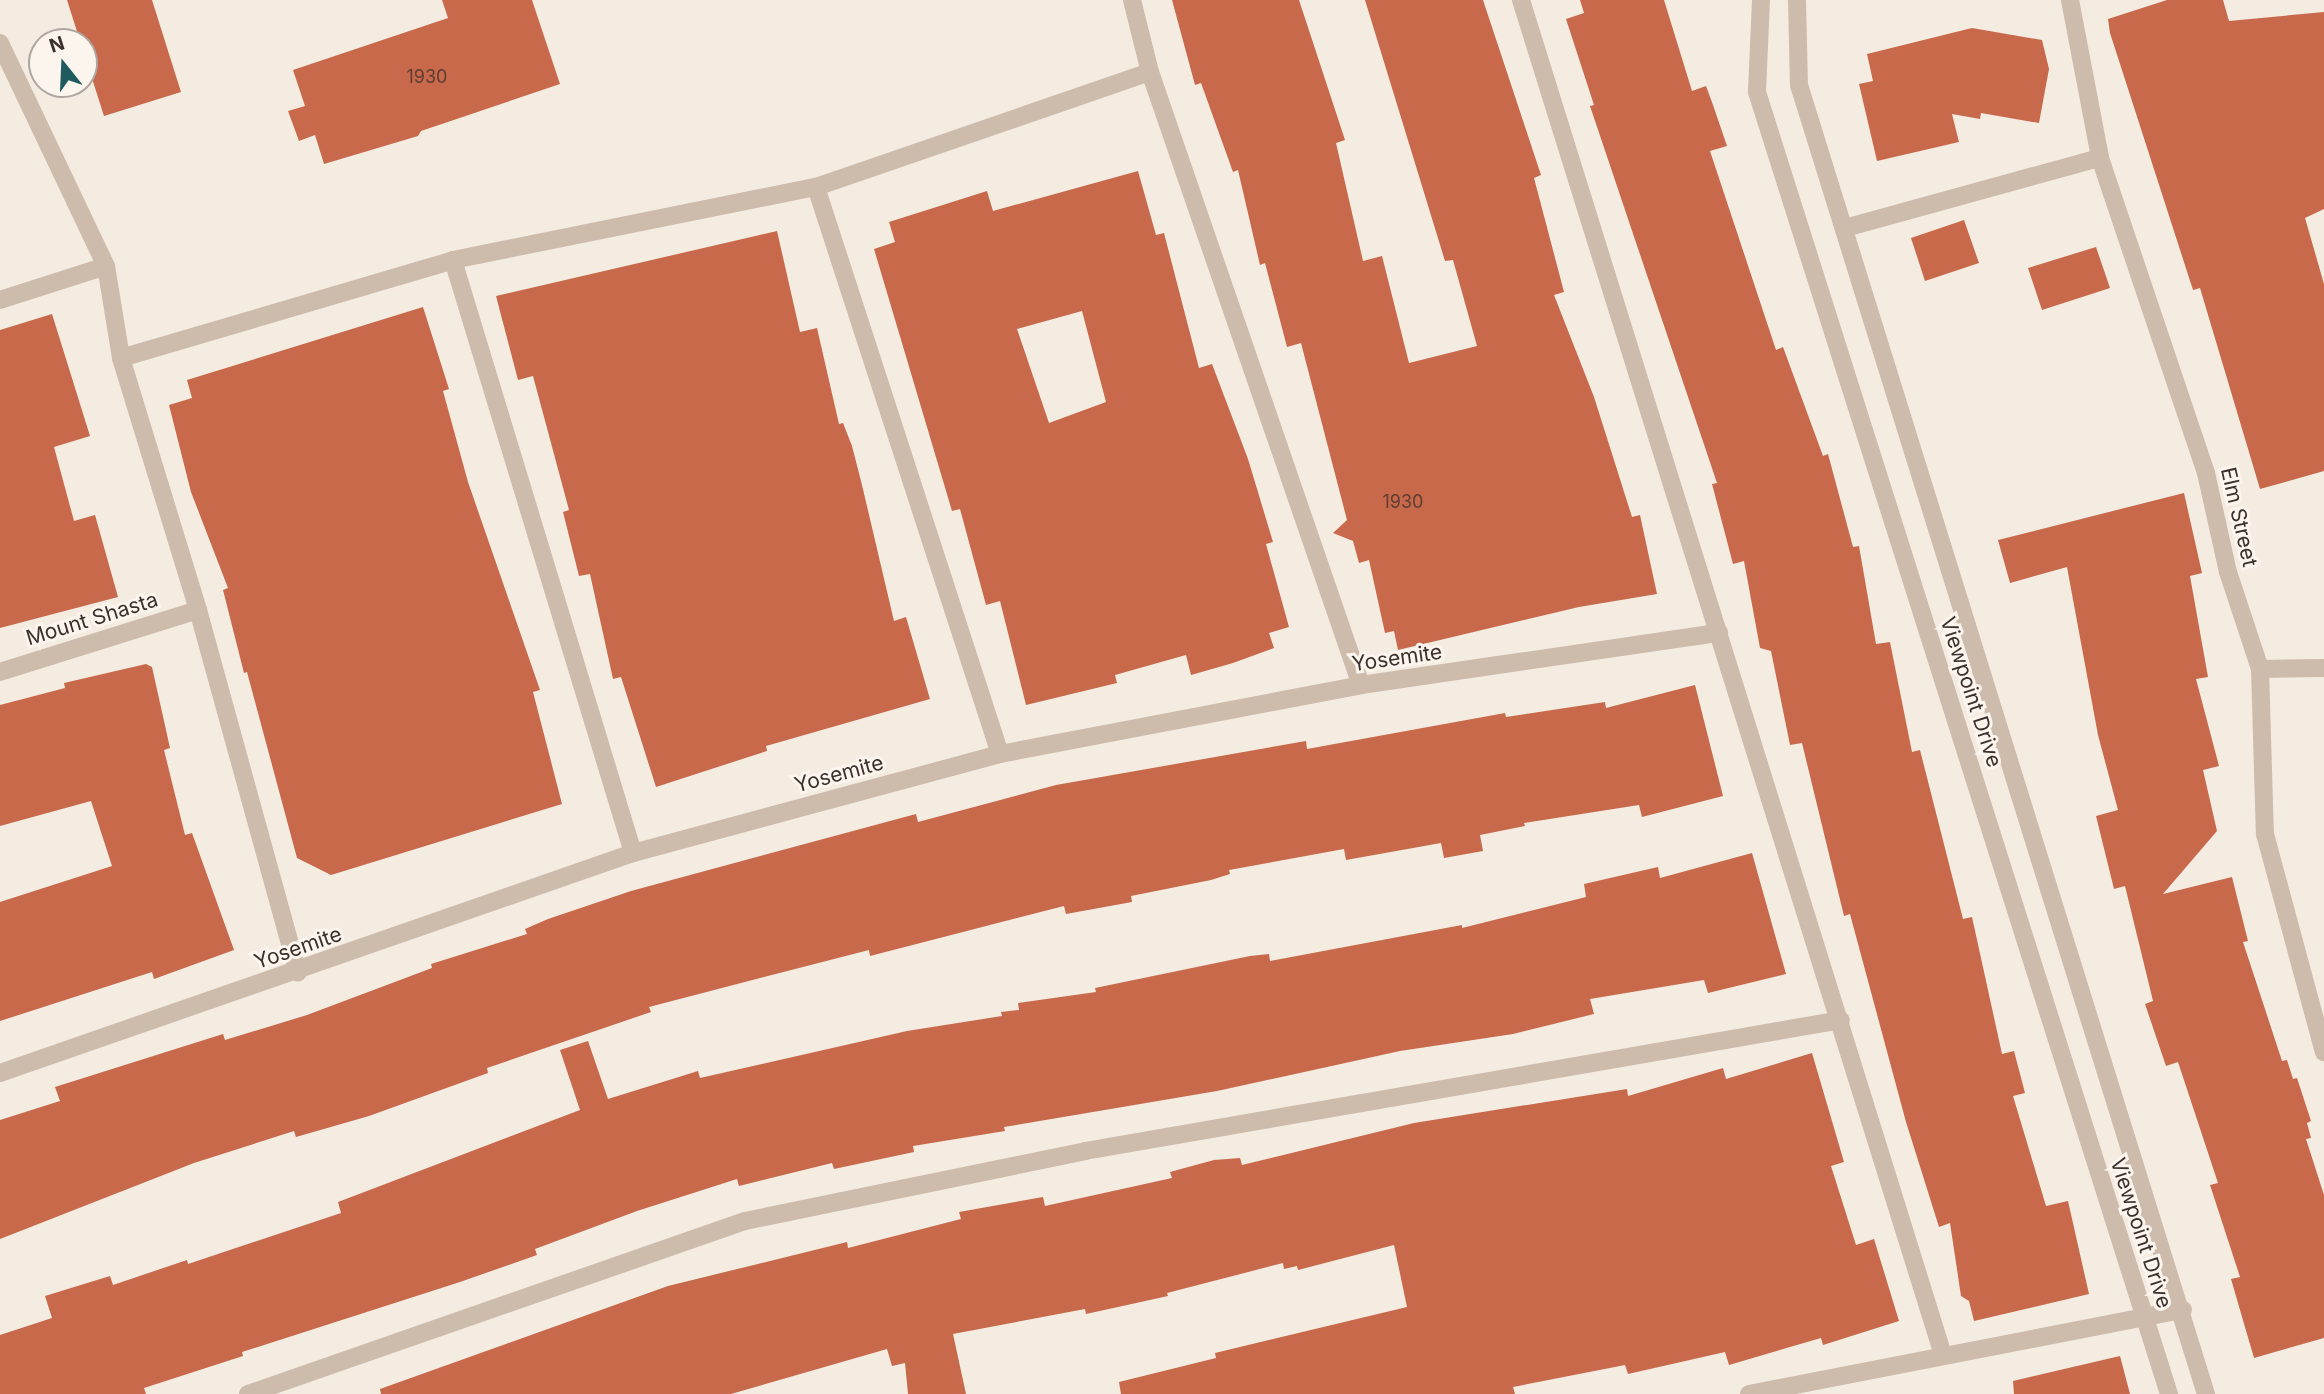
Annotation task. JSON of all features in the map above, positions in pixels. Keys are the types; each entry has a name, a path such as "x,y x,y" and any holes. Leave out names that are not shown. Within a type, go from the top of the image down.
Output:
{"street":[{"path":"1132,0 1150,72 1361,685"},
{"path":"1521,0 1944,1355"},
{"name":"Viewpoint Drive","path":"1761,0 1757,92 2169,1394"},
{"name":"Viewpoint Drive","path":"1797,0 1799,85 2183,1310 2206,1394"},
{"name":"Elm Street","path":"2070,0 2100,158 2206,473 2228,572 2260,669 2265,834 2316,999 2324,1052"},
{"path":"0,43 106,266 121,358 198,610 298,972"},
{"path":"121,358 453,260 816,187 1150,72"},
{"path":"1845,228 2100,158"},
{"path":"816,187 1000,754"},
{"path":"453,260 633,853"},
{"path":"0,300 106,266"},
{"name":"Mount Shasta","path":"0,672 198,610"},
{"name":"Yosemite","path":"0,1073 298,972 633,853 1000,754 1361,685 1719,633"},
{"path":"2260,669 2324,668"},
{"path":"248,1394 745,1222 1085,1151 1841,1020"},
{"path":"1749,1394 2183,1310"}],"building":[{"path":"67,0 152,0 181,92 104,116 98,97 98,28 76,28"},
{"path":"442,0 532,0 560,84 421,131 418,136 324,164 315,135 299,141 288,111 305,106 293,70 448,18"},
{"path":"1172,0 1299,0 1345,140 1336,143 1363,261 1382,256 1409,363 1477,346 1453,260 1445,261 1365,0 1483,0 1541,175 1534,178 1564,292 1554,295 1594,397 1632,517 1640,515 1657,594 1579,607 1398,650 1394,631 1385,633 1369,560 1359,563 1353,541 1333,533 1347,520 1301,343 1287,347 1265,263 1260,265 1238,170 1233,172 1201,83 1195,85"},
{"path":"1580,0 1664,0 1692,91 1706,86 1727,146 1710,151 1776,350 1783,347 1823,456 1828,454 1853,547 1859,546 1876,644 1890,642 1912,752 1920,750 1963,919 1972,917 2002,1054 2014,1051 2025,1093 2013,1096 2046,1206 2068,1201 2089,1294 1974,1321 1969,1301 1961,1296 1950,1223 1939,1227 1906,1122 1850,914 1844,916 1802,743 1790,745 1771,651 1760,648 1744,561 1733,564 1712,484 1717,483 1590,106 1594,105 1566,19 1584,13"},
{"path":"2167,0 2223,0 2229,21 2324,12 2324,209 2305,218 2324,284 2324,471 2260,489 2200,288 2193,290 2110,33 2108,19"},
{"path":"1972,28 2042,40 2049,69 2039,123 1981,113 1980,119 1952,114 1959,142 1877,161 1859,84 1873,81 1867,54"},
{"path":"1138,171 1156,235 1164,233 1199,368 1212,364 1248,459 1273,542 1266,544 1289,627 1269,633 1274,648 1191,675 1186,655 1115,675 1117,683 1026,705 1000,601 986,605 960,509 952,511 874,249 895,242 889,222 987,191 993,211","holes":["1082,311 1106,402 1049,423 1017,329"]},
{"path":"1964,220 1979,263 1925,281 1911,238"},
{"path":"777,231 800,332 817,328 839,424 843,423 852,446 894,621 906,617 930,699 766,746 767,751 656,787 621,677 613,679 590,574 579,576 563,512 569,510 533,376 518,380 496,296"},
{"path":"2096,247 2110,288 2042,310 2028,268"},
{"path":"423,307 449,389 443,391 468,482 540,690 533,692 562,804 331,875 297,858 247,672 244,673 223,590 228,588 191,492 169,405 192,398 187,380"},
{"path":"52,314 90,436 54,447 74,521 95,515 118,597 0,628 0,330"},
{"path":"2184,493 2202,573 2190,576 2208,677 2196,679 2219,766 2203,770 2217,831 2163,894 2232,877 2248,941 2243,942 2282,1061 2287,1060 2293,1079 2297,1078 2311,1121 2307,1123 2311,1138 2306,1139 2324,1195 2324,1338 2254,1358 2231,1279 2240,1277 2210,1185 2218,1183 2178,1062 2166,1066 2145,1004 2153,1001 2125,886 2114,889 2096,816 2118,810 2098,735 2067,567 2010,583 1998,540"},
{"path":"146,664 152,667 170,748 164,750 185,835 192,833 234,950 154,979 152,972 0,1021 0,902 112,866 91,801 0,826 0,705 65,688 64,683"},
{"path":"1695,685 1723,796 1642,817 1639,805 1524,823 1525,826 1480,835 1483,851 1444,858 1441,843 1346,860 1344,849 1229,870 1230,874 1211,880 1131,896 1132,902 1066,914 1064,906 870,956 869,950 649,1007 651,1012 487,1068 488,1073 369,1116 296,1137 294,1131 194,1163 0,1239 0,1120 60,1101 55,1087 223,1034 225,1040 307,1015 432,968 431,964 527,934 525,929 548,919 631,891 916,814 918,822 1056,785 1306,741 1307,749 1505,713 1506,717 1605,702 1606,708"},
{"path":"1752,853 1786,974 1708,993 1704,980 1590,999 1594,1014 1513,1034 1400,1051 1217,1091 1004,1127 1005,1131 913,1146 914,1152 834,1169 832,1163 739,1186 737,1179 637,1211 535,1249 537,1255 460,1282 242,1352 243,1356 144,1388 146,1394 0,1394 0,1335 52,1318 45,1296 110,1276 113,1285 187,1260 188,1264 341,1213 338,1202 580,1110 560,1050 588,1041 608,1099 698,1071 700,1078 907,1031 1002,1016 1001,1012 1019,1010 1018,1003 1096,992 1095,988 1250,956 1269,954 1270,961 1462,925 1462,928 1586,897 1584,884 1658,867 1660,878"},
{"path":"1812,1053 1844,1162 1831,1166 1856,1245 1874,1239 1899,1321 1823,1345 1821,1338 1729,1365 1725,1352 1628,1374 1625,1365 1513,1387 1515,1394 1121,1394 1119,1382 1216,1358 1215,1353 1407,1307 1394,1245 1298,1270 1297,1266 1284,1269 1283,1263 1167,1293 1168,1296 1086,1314 1085,1309 953,1334 966,1394 908,1394 905,1363 892,1366 887,1349 731,1394 381,1394 380,1389 668,1286 847,1242 848,1248 961,1219 959,1212 1043,1197 1045,1206 1172,1178 1170,1172 1214,1160 1240,1158 1242,1165 1414,1123 1627,1089 1628,1096 1723,1068 1726,1079"},
{"path":"2120,1356 2130,1394 2014,1394 2013,1381"}]}
